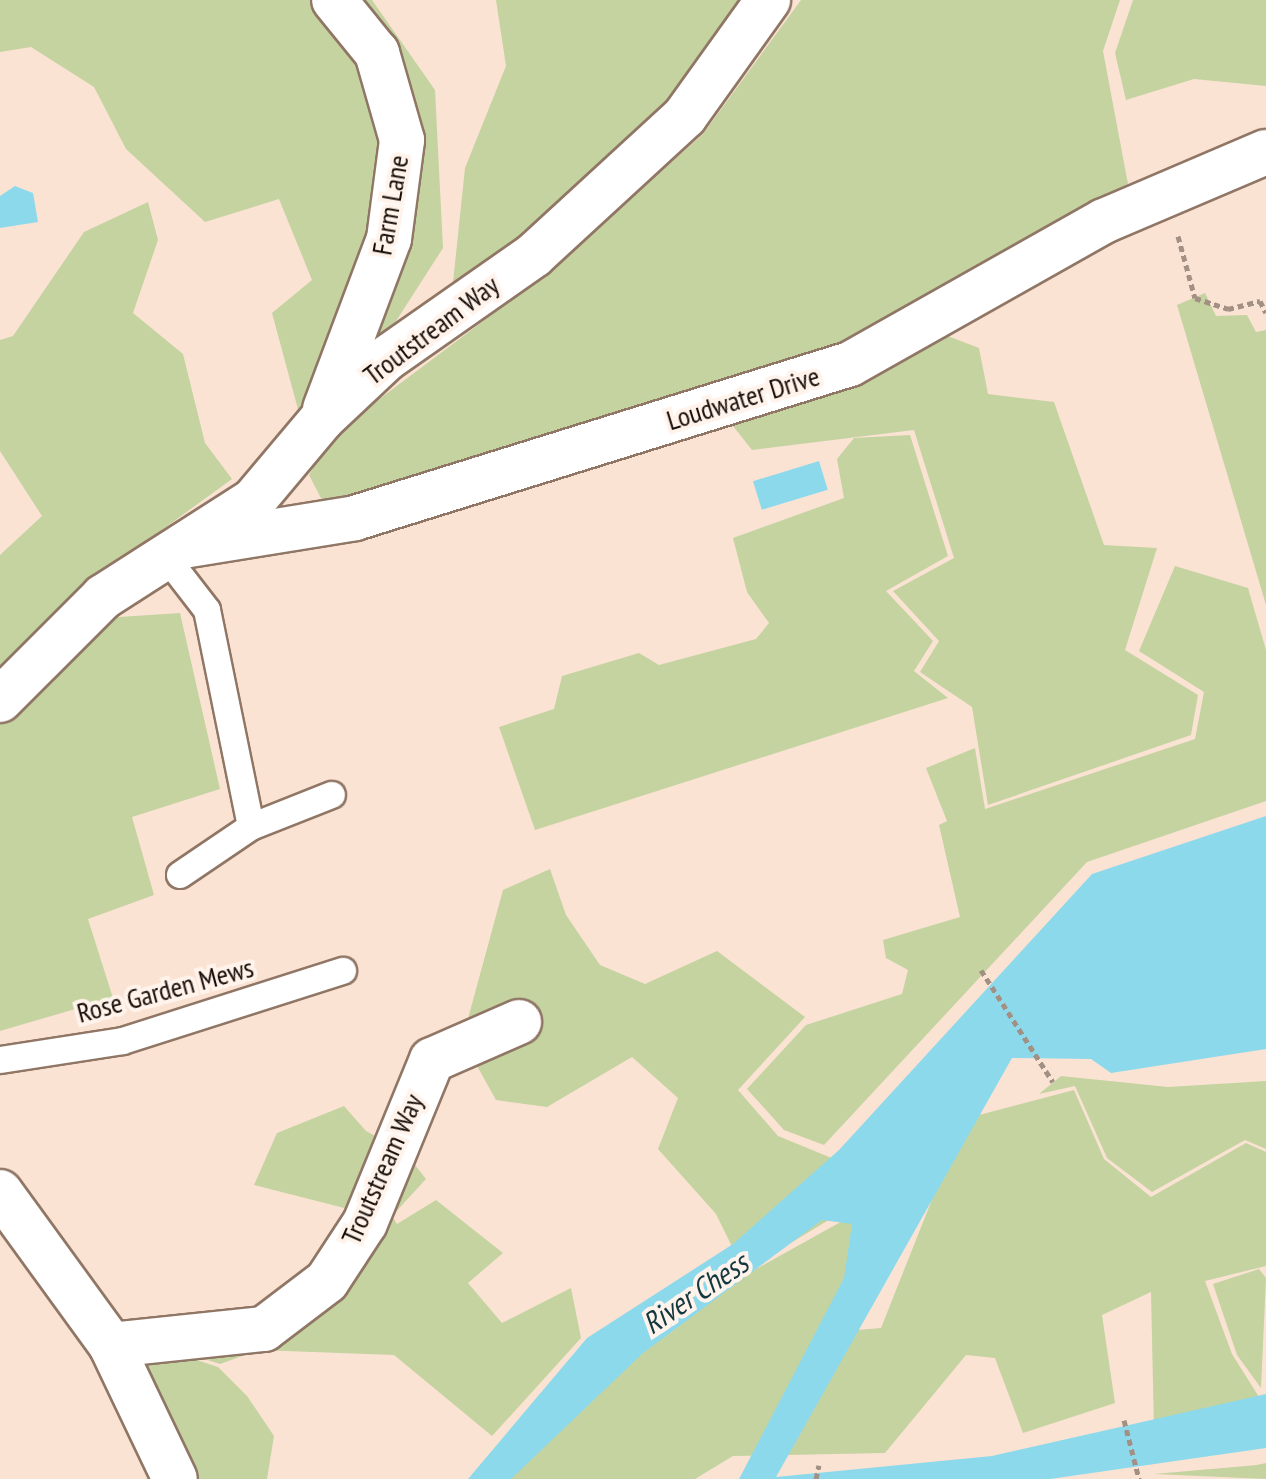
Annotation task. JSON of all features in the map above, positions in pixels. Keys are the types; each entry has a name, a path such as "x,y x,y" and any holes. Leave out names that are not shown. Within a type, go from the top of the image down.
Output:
{"street":[{"name":"Farm Lane","path":"322,419 389,239 402,140 377,53 334,0"},
{"name":"Troutstream Way","path":"0,700 103,597 254,500 322,419 387,358 534,255 685,116 768,0"},
{"name":"Loudwater Drive","path":"175,551 355,518 850,364 1166,192 1266,152"},
{"name":"Troutstream Way","path":"111,1345 264,1329 327,1281 365,1223 432,1060 519,1022"},
{"path":"0,1192 111,1345 175,1479"}],"lane":[{"path":"175,551 207,610 251,827"},
{"path":"180,875 251,827 332,795"},
{"name":"Rose Garden Mews","path":"0,1060 123,1041 343,971"}],"path":[{"path":"1166,192 1195,298 1228,309 1260,301 1266,313"},
{"path":"981,970 1053,1082"},
{"path":"1124,1420 1139,1479"},
{"path":"816,1479 819,1465"}],"green space":[{"path":"0,0 372,0 435,90 443,248 382,343 299,413 272,313 312,280 279,199 205,222 126,149 94,87 31,47 0,52"},
{"path":"496,0 749,0 674,105 452,292 465,168 506,66"},
{"path":"801,0 1120,0 1103,51 1128,184 843,350 351,501 322,500 309,475 334,433 546,274 703,134"},
{"path":"1133,0 1266,0 1266,86 1194,79 1126,100 1115,53"},
{"path":"148,202 158,240 133,313 183,354 205,443 232,479 97,577 104,618 180,613 220,789 132,817 154,895 88,919 113,998 0,1031 0,555 42,516 0,451 0,340 13,336 84,232"},
{"path":"1205,293 1216,316 1247,315 1256,332 1266,330 1266,605 1177,305"},
{"path":"932,330 979,348 988,394 1054,402 1104,545 1157,548 1125,650 1198,695 1191,735 988,805 972,707 920,672 939,641 893,591 954,558 914,430 752,450 721,411"},
{"path":"910,435 948,556 886,591 933,641 914,671 948,698 535,830 499,727 554,709 562,676 639,653 659,665 756,639 769,623 747,592 733,538 844,498 837,459 854,438"},
{"path":"1175,566 1248,588 1266,650 1266,801 1087,862 824,1145 784,1130 747,1089 806,1025 902,994 908,970 886,958 883,940 960,917 939,825 947,821 926,768 975,748 985,809 1195,739 1204,692 1139,651"},
{"path":"550,869 566,915 600,965 645,984 717,951 805,1017 738,1090 778,1136 851,1166 847,1209 744,1271 716,1214 658,1149 678,1098 632,1057 547,1107 496,1100 472,1057 466,1026 503,890"},
{"path":"1061,1076 1168,1087 1266,1081 1266,1149 1245,1140 1152,1192 1107,1158 1075,1086 1039,1094"},
{"path":"1074,1090 1104,1159 1151,1197 1246,1143 1266,1152 1266,1266 1205,1281 1232,1354 1266,1408 1154,1430 1151,1292 1102,1315 1115,1403 1023,1433 995,1358 966,1355 885,1453 733,1456 695,1479 496,1479 702,1299 864,1209 834,1332 881,1328 964,1119"},
{"path":"344,1106 366,1131 404,1151 426,1179 392,1216 397,1224 436,1200 503,1253 468,1283 502,1323 571,1288 581,1338 492,1436 394,1355 259,1350 220,1364 167,1347 268,1336 360,1212 254,1185 277,1133"},
{"path":"1259,1269 1266,1278 1261,1388 1237,1355 1213,1284"},
{"path":"166,1350 218,1367 247,1396 274,1436 267,1479 165,1479 136,1362"},
{"path":"1266,1463 1266,1479 1154,1474 1257,1465"}],"water":[{"path":"15,186 33,193 38,222 0,228 0,196"},
{"path":"819,461 828,490 762,510 753,481"},
{"name":"River Chess","path":"1266,816 1266,1049 1111,1073 1091,1059 1012,1058 776,1477 992,1456 1266,1394 1266,1448 1050,1479 739,1479 844,1278 852,1224 822,1220 643,1353 511,1479 468,1479 587,1338 733,1244 839,1150 1092,874"}]}
